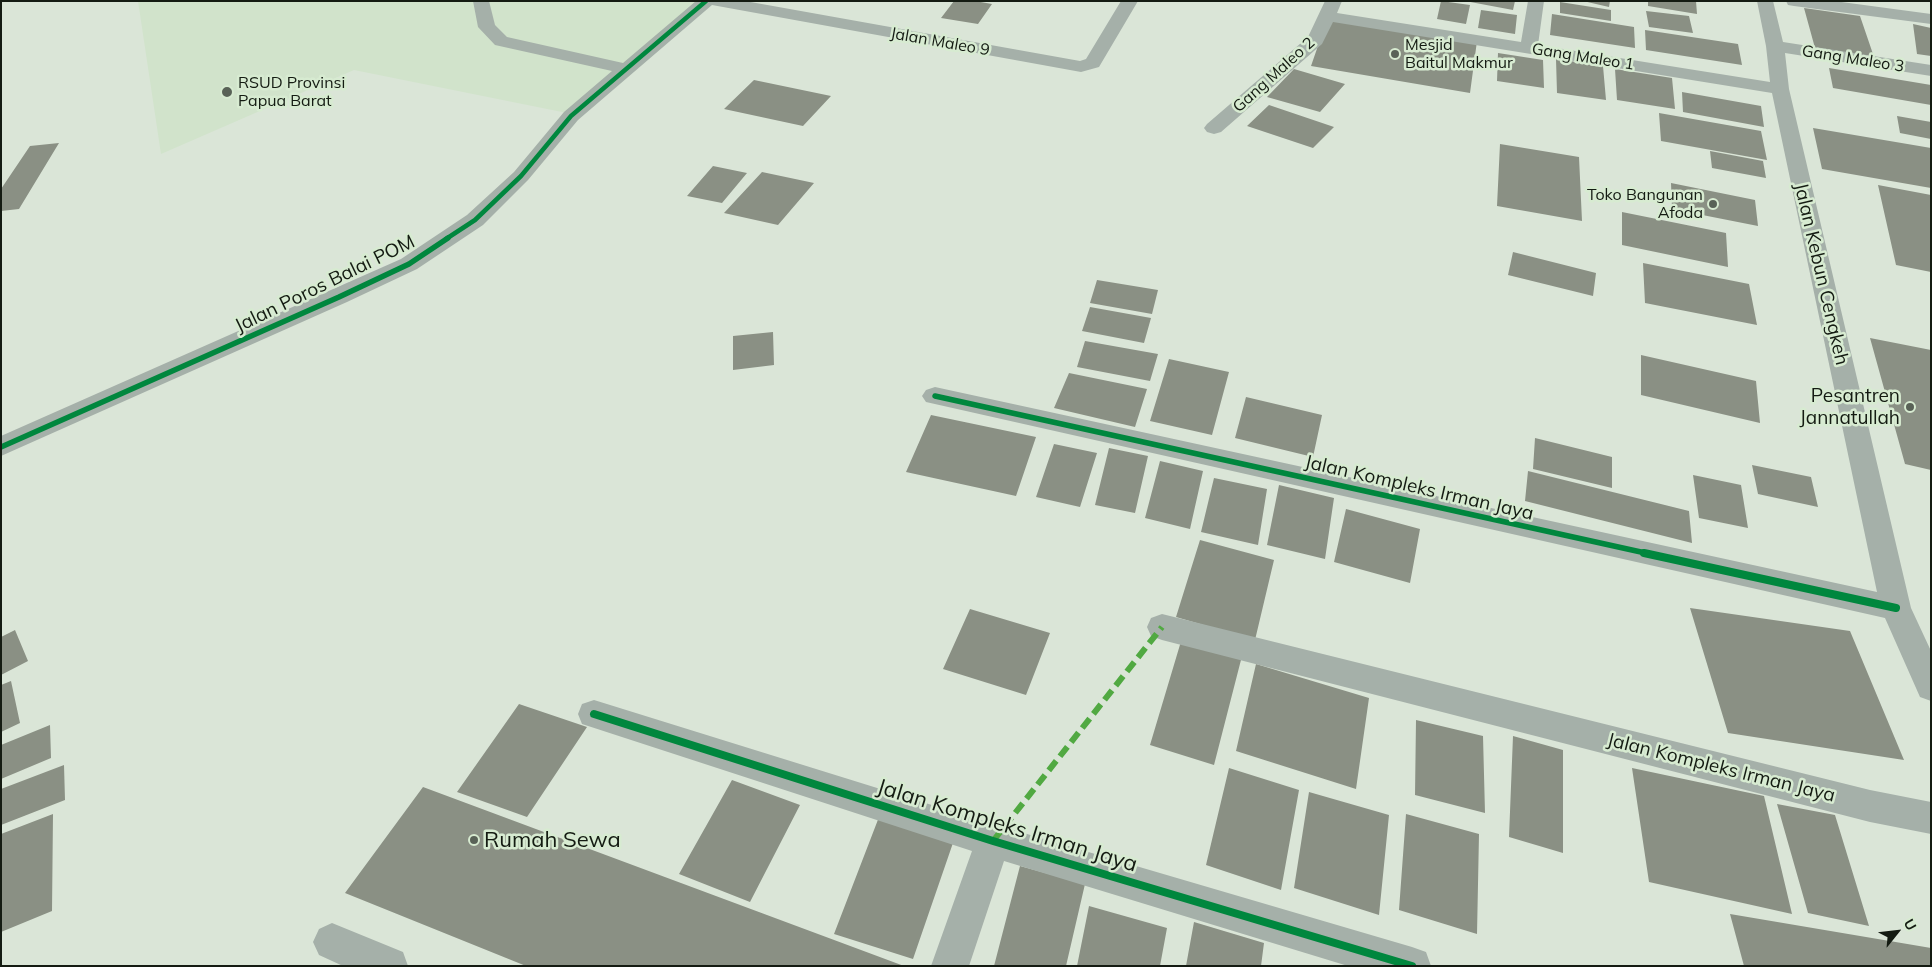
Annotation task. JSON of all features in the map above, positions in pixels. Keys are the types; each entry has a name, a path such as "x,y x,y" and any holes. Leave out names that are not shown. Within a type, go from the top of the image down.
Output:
{"street":[{"path":"481,1 487,26 501,41 626,69"},
{"name":"Jalan Poros Balai POM","path":"1,447 340,298 409,264 475,220 521,176 571,116 706,1"},
{"name":"Jalan Maleo 9","path":"716,1 1080,67 1093,63 1130,1"},
{"path":"1529,49 1536,1"},
{"name":"Jalan Kebun Cengkeh","path":"1765,1 1775,46 1780,89 1896,608 1931,688"},
{"path":"1794,1 1931,19"},
{"name":"Gang Maleo 1","path":"1330,9 1529,49 1780,89"},
{"name":"Gang Maleo 2","path":"1214,128 1316,40 1330,9"},
{"name":"Gang Maleo 3","path":"1775,46 1931,71"},
{"name":"Jalan Kompleks Irman Jaya","path":"935,396 1896,608"},
{"name":"Jalan Kompleks Irman Jaya","path":"1162,626 1870,806 1931,818"},
{"name":"Jalan Kompleks Irman Jaya","path":"594,714 992,841 1412,966"},
{"name":"Jalan Kompleks Irman Jaya","path":"950,966 992,841"},
{"path":"332,942 389,966"}],"shaded area":[{"name":"RSUD Provinsi Papua Barat","path":"138,1 699,1 572,114 354,70 161,154"}],"building":[{"path":"954,1 975,1 992,4 978,24 941,18"},
{"path":"1441,1 1470,5 1466,24 1437,19"},
{"path":"1465,1 1515,1 1513,10"},
{"path":"1583,1 1610,1 1609,7"},
{"path":"1648,1 1696,1 1697,14 1648,6"},
{"path":"1560,2 1611,10 1611,21 1560,13"},
{"path":"1804,8 1860,16 1874,57 1815,48"},
{"path":"1481,10 1517,15 1515,34 1478,28"},
{"path":"1646,11 1689,16 1693,33 1649,27"},
{"path":"1552,14 1634,27 1635,48 1550,35"},
{"name":"Mesjid Baitul Makmur","path":"1328,17 1477,41 1470,93 1311,66"},
{"path":"1913,24 1931,28 1931,56 1917,54"},
{"path":"1645,30 1738,44 1742,65 1646,50"},
{"path":"1498,53 1543,60 1544,88 1497,81"},
{"path":"1556,59 1603,66 1606,100 1557,93"},
{"path":"1829,68 1931,85 1931,105 1833,88"},
{"path":"1294,69 1345,84 1320,112 1267,97"},
{"path":"1615,69 1672,78 1675,109 1617,100"},
{"path":"754,80 831,96 803,126 724,109"},
{"path":"1682,92 1761,106 1764,127 1683,112"},
{"path":"1269,105 1334,127 1313,148 1247,126"},
{"path":"1659,113 1761,131 1767,160 1661,141"},
{"path":"1897,116 1931,122 1931,139 1900,133"},
{"path":"1813,128 1931,148 1931,188 1822,169"},
{"path":"59,143 19,209 1,211 1,189 30,146"},
{"path":"1500,144 1579,157 1582,221 1497,206"},
{"path":"1710,151 1763,161 1766,178 1712,168"},
{"path":"713,166 747,173 722,203 687,196"},
{"path":"762,172 814,183 778,225 724,213"},
{"name":"Toko Bangunan Afoda","path":"1671,183 1755,200 1758,226 1672,209"},
{"path":"1878,185 1931,195 1931,272 1896,265"},
{"path":"1622,212 1726,233 1728,267 1622,245"},
{"path":"1513,252 1596,273 1593,296 1508,275"},
{"path":"1643,263 1749,284 1757,325 1645,303"},
{"path":"1097,280 1158,290 1152,314 1090,303"},
{"path":"1090,307 1151,318 1144,343 1082,331"},
{"path":"773,332 774,365 733,370 733,336"},
{"name":"Pesantren Jannatullah","path":"1870,338 1931,350 1931,470 1905,464"},
{"path":"1085,341 1158,354 1150,381 1077,367"},
{"path":"1641,355 1756,381 1760,423 1641,395"},
{"path":"1169,359 1229,372 1212,435 1150,421"},
{"path":"1069,373 1147,389 1135,427 1054,408"},
{"path":"1246,397 1322,415 1313,457 1235,438"},
{"path":"931,415 1036,437 1016,496 906,472"},
{"path":"1535,438 1612,457 1612,488 1533,469"},
{"path":"1054,444 1097,453 1080,507 1036,497"},
{"path":"1109,448 1148,456 1135,513 1095,505"},
{"path":"1160,461 1203,471 1190,529 1145,518"},
{"path":"1752,465 1811,477 1818,507 1758,494"},
{"path":"1528,471 1689,511 1692,543 1525,501"},
{"path":"1693,475 1741,485 1748,528 1699,518"},
{"path":"1214,478 1267,489 1258,545 1201,532"},
{"path":"1279,485 1334,498 1325,559 1267,545"},
{"path":"1346,509 1420,529 1410,583 1334,562"},
{"path":"1200,540 1274,560 1255,640 1176,617"},
{"path":"1690,608 1850,631 1904,760 1728,733"},
{"path":"970,609 1050,633 1026,695 943,669"},
{"path":"15,630 28,661 1,675 1,637"},
{"path":"1182,638 1242,656 1214,765 1150,745"},
{"path":"1256,664 1369,698 1356,789 1236,751"},
{"path":"11,681 20,723 1,732 1,685"},
{"path":"519,704 587,727 527,817 457,792"},
{"path":"1416,720 1483,736 1485,813 1415,795"},
{"path":"50,725 51,758 1,779 1,745"},
{"path":"1513,736 1563,750 1563,853 1509,837"},
{"path":"64,765 65,800 1,825 1,789"},
{"path":"1229,768 1299,790 1281,890 1206,865"},
{"path":"1632,768 1764,796 1792,914 1649,882"},
{"path":"732,780 800,805 750,902 679,874"},
{"name":"Rumah Sewa","path":"423,787 904,966 526,966 345,893"},
{"path":"1309,792 1389,815 1379,915 1294,888"},
{"path":"1777,804 1835,815 1869,926 1808,913"},
{"path":"53,814 52,911 1,932 1,834"},
{"path":"1406,814 1479,834 1477,934 1399,910"},
{"path":"879,817 954,840 913,959 834,934"},
{"path":"1020,866 1085,884 1066,966 994,966"},
{"path":"1089,906 1167,928 1160,966 1077,966"},
{"path":"1730,914 1931,948 1931,966 1744,966"},
{"path":"1194,922 1264,943 1261,966 1186,966"}],"marked path":[{"path":"993,841 1162,627"}],"cycle path":[{"path":"1,447 409,264 475,220 521,176 571,116 706,1"},
{"path":"935,396 1896,608"},
{"path":"594,714 993,841 1412,966"}],"place":[{"name":"Mesjid Baitul Makmur","path":"1395,54"},
{"name":"RSUD Provinsi Papua Barat","path":"227,92"},
{"name":"Toko Bangunan Afoda","path":"1713,204"},
{"name":"Pesantren Jannatullah","path":"1910,407"},
{"name":"Rumah Sewa","path":"474,840"}]}
